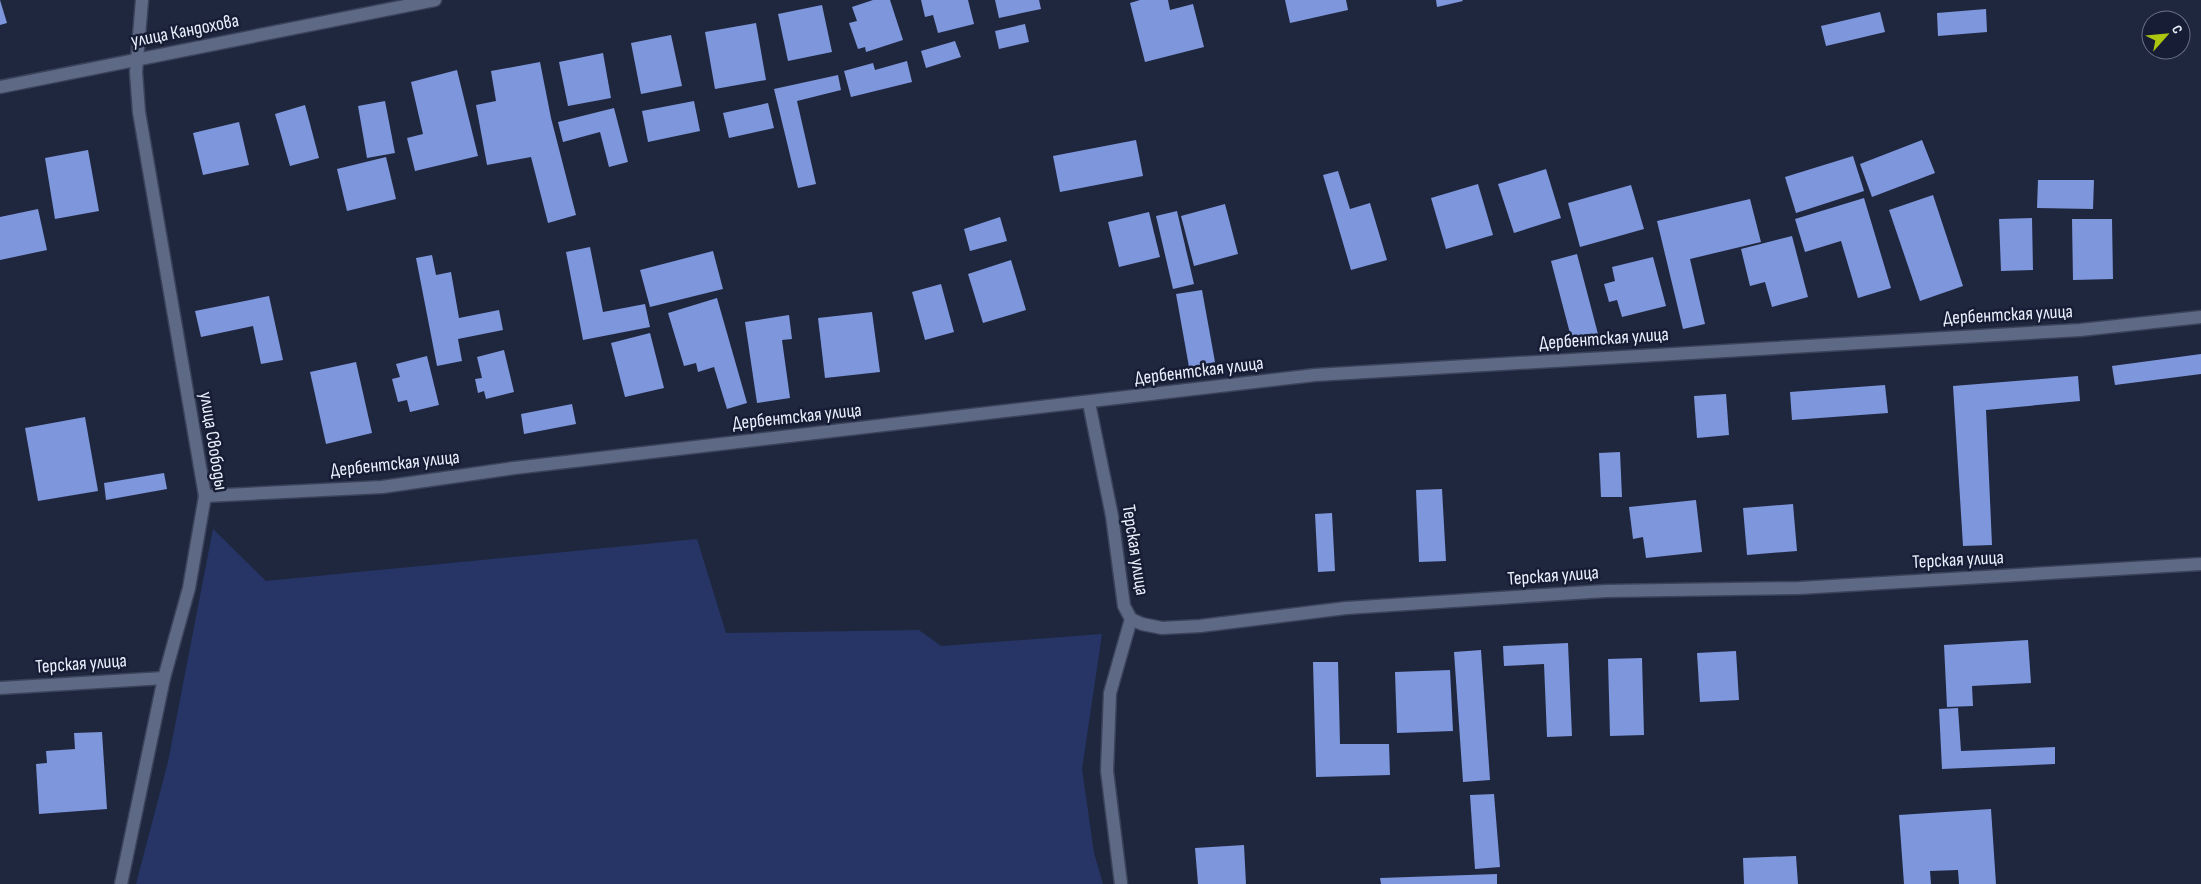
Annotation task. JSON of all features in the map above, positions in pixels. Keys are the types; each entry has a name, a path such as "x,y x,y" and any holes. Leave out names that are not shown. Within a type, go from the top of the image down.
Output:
{"street":[{"name":"улица Свободы","path":"120,884 164,678 189,588 205,496 139,112 136,72 139,58 142,0"},
{"name":"улица Кандохова","path":"0,87 435,0"},
{"name":"Дербентская улица","path":"205,496 382,487 514,468 1316,376 2080,330 2201,317"},
{"name":"Терская улица","path":"1089,403 1112,516 1124,606 1131,619 1142,624 1162,628 1200,626 1346,608 1556,594 1616,591 1799,588 2201,564"},
{"path":"1121,884 1107,770 1109,712 1110,693 1131,619"},
{"name":"Терская улица","path":"0,688 164,678"}],"shaded area":[{"path":"213,529 266,581 697,539 726,633 919,630 941,646 1102,634 1082,769 1094,853 1103,884 136,884 168,762"}],"building":[{"path":"0,0 7,23 0,25"},
{"path":"873,0 890,0 903,40 866,52 865,47 858,49 849,23 857,21 852,7"},
{"path":"921,0 968,0 974,24 938,33 933,15 925,17"},
{"path":"995,0 1039,0 1041,9 999,18"},
{"path":"1140,0 1168,0 1170,10 1193,4 1204,47 1145,62 1130,3"},
{"path":"1285,0 1346,0 1348,10 1290,23"},
{"path":"1436,0 1462,0 1463,1 1437,7"},
{"path":"822,5 832,52 788,61 778,14"},
{"path":"1986,9 1987,32 1938,36 1937,13"},
{"path":"1880,12 1885,32 1826,46 1821,26"},
{"path":"756,23 766,80 715,89 705,32"},
{"path":"1025,24 1029,42 999,49 995,31"},
{"path":"671,35 682,86 641,94 631,43"},
{"path":"955,41 961,57 926,68 921,51"},
{"path":"603,53 611,98 568,106 559,62"},
{"path":"907,61 912,82 851,97 844,71 873,63 875,70"},
{"path":"540,62 551,118 576,215 548,223 531,157 487,165 476,105 496,101 491,71"},
{"path":"457,70 478,156 415,171 407,138 423,134 411,82"},
{"path":"838,75 841,90 797,101 816,184 798,188 774,89"},
{"path":"385,101 395,153 367,158 358,106"},
{"path":"694,101 700,131 648,142 642,111"},
{"path":"768,103 774,128 729,138 723,113"},
{"path":"305,105 319,158 290,166 275,114"},
{"path":"614,108 628,162 609,167 600,132 563,142 558,122"},
{"path":"239,122 249,165 203,175 193,133"},
{"path":"1136,140 1143,176 1060,192 1053,156"},
{"path":"1922,140 1935,173 1872,197 1860,164"},
{"path":"88,150 99,211 55,219 45,158"},
{"path":"1853,156 1864,191 1796,213 1785,177"},
{"path":"386,157 396,199 347,211 337,169"},
{"path":"1546,169 1561,218 1514,233 1498,184"},
{"path":"1338,171 1350,209 1370,203 1387,260 1351,270 1323,175"},
{"path":"2038,180 2094,180 2093,209 2037,208"},
{"path":"1478,184 1493,235 1446,249 1431,198"},
{"path":"1631,185 1644,229 1580,247 1568,203"},
{"path":"1933,195 1963,286 1920,301 1889,210"},
{"path":"1864,198 1891,288 1858,298 1841,241 1805,252 1795,219"},
{"path":"1750,199 1761,242 1690,259 1705,324 1683,329 1657,221"},
{"path":"1225,204 1238,254 1194,266 1181,216"},
{"path":"38,209 47,250 0,260 0,217"},
{"path":"1177,211 1194,284 1173,289 1156,216"},
{"path":"1149,212 1160,257 1119,267 1108,222"},
{"path":"1000,217 1007,241 970,251 964,229"},
{"path":"2032,218 2033,270 2001,271 1999,219"},
{"path":"2072,219 2112,219 2113,279 2073,280"},
{"path":"1792,236 1808,297 1772,307 1765,282 1750,286 1741,249"},
{"path":"590,247 603,312 645,304 650,327 583,340 566,252"},
{"path":"713,251 723,289 650,307 640,270"},
{"path":"1577,254 1598,334 1572,341 1551,261"},
{"path":"432,255 436,275 451,272 459,318 499,310 503,330 458,339 462,361 437,366 416,258"},
{"path":"1653,257 1666,306 1622,317 1617,300 1609,302 1604,284 1615,281 1612,267"},
{"path":"1011,260 1026,310 983,323 968,274"},
{"path":"941,284 954,332 925,340 912,292"},
{"path":"1202,290 1215,362 1189,367 1176,294"},
{"path":"269,296 283,360 261,364 253,326 201,337 195,311"},
{"path":"717,298 747,403 727,409 714,367 698,372 696,363 684,366 668,313"},
{"path":"872,312 880,372 825,378 818,318"},
{"path":"789,315 792,339 782,340 790,398 757,403 745,322"},
{"path":"650,333 664,388 625,397 611,343"},
{"path":"504,350 514,392 486,399 484,391 478,393 475,379 482,378 477,357"},
{"path":"2201,354 2201,374 2115,385 2112,366"},
{"path":"427,356 439,405 410,412 407,400 398,402 392,379 400,377 396,364"},
{"path":"356,362 372,433 326,444 310,372"},
{"path":"2078,376 2080,401 1986,410 1992,545 1963,546 1953,386"},
{"path":"1885,385 1888,413 1792,420 1790,392"},
{"path":"1726,394 1729,435 1697,438 1694,396"},
{"path":"572,404 576,424 524,434 521,414"},
{"path":"85,417 98,491 38,501 25,428"},
{"path":"1620,452 1622,497 1601,497 1599,453"},
{"path":"164,473 167,489 106,500 104,483"},
{"path":"1442,489 1446,561 1419,562 1416,490"},
{"path":"1696,500 1702,552 1646,558 1643,537 1633,539 1629,507"},
{"path":"1793,504 1797,551 1747,555 1743,508"},
{"path":"1332,513 1335,571 1318,572 1315,514"},
{"path":"2028,640 2031,683 1972,686 1973,706 1947,707 1944,645"},
{"path":"1568,643 1572,736 1547,737 1544,664 1504,666 1503,646"},
{"path":"1481,650 1490,780 1463,782 1454,652"},
{"path":"1736,651 1739,700 1700,702 1697,653"},
{"path":"1642,658 1644,735 1610,736 1608,659"},
{"path":"1313,662 1338,662 1340,744 1389,744 1390,775 1316,777"},
{"path":"1450,670 1453,731 1397,733 1395,672"},
{"path":"1958,708 1961,751 2055,747 2055,764 1942,769 1939,709"},
{"path":"102,732 107,809 39,814 36,764 47,763 46,751 75,749 74,733"},
{"path":"1494,794 1500,867 1475,869 1470,795"},
{"path":"1991,809 1996,884 1959,884 1958,870 1930,871 1931,884 1904,884 1899,815"},
{"path":"1244,845 1246,884 1198,884 1195,848"},
{"path":"1796,856 1798,884 1744,884 1743,858"},
{"path":"1497,874 1497,884 1381,884 1380,878"}]}
